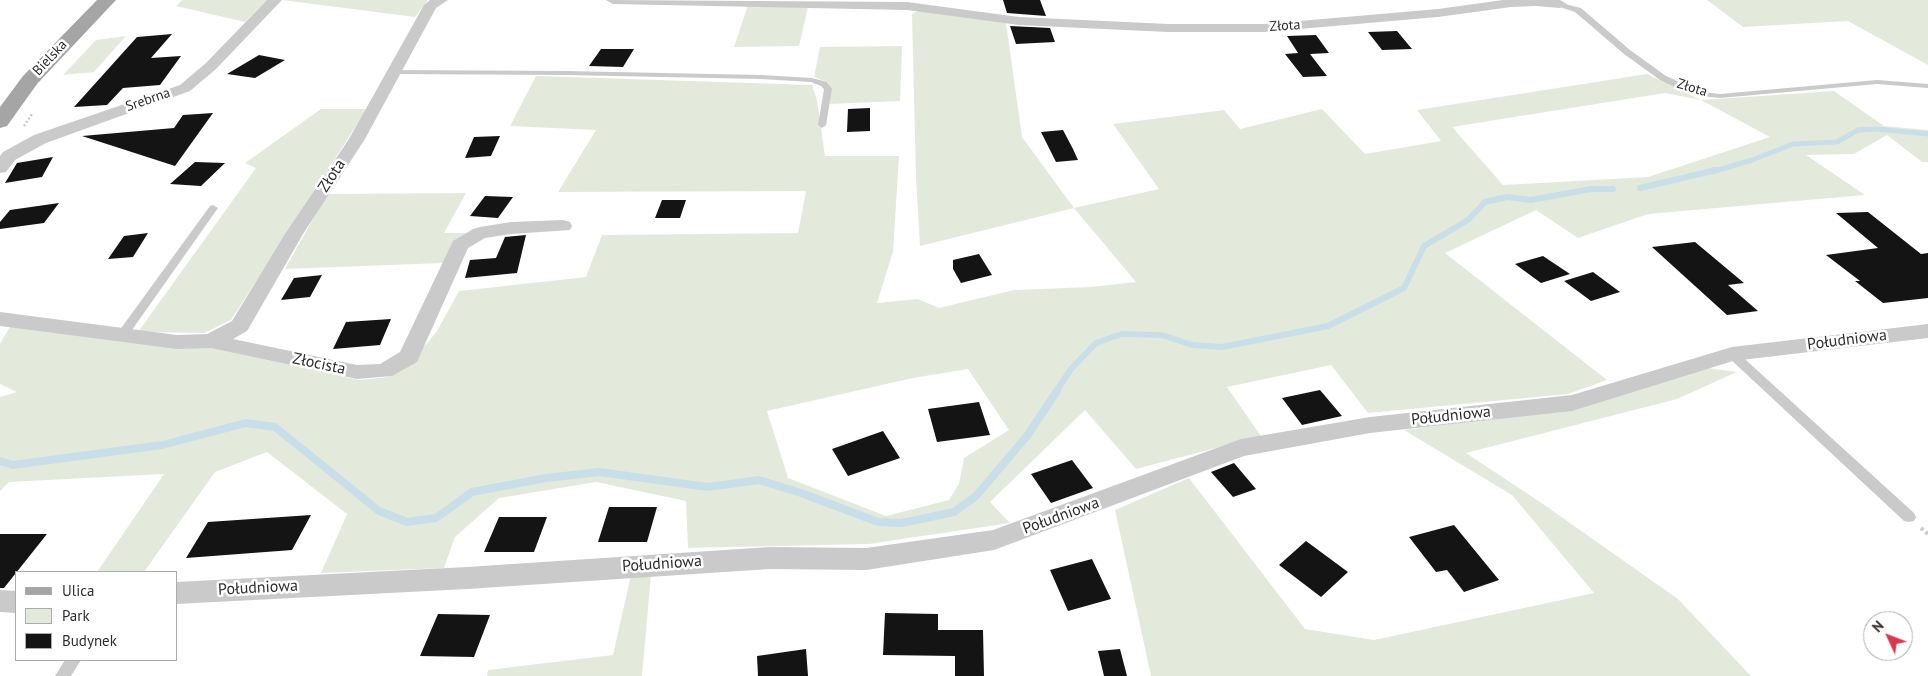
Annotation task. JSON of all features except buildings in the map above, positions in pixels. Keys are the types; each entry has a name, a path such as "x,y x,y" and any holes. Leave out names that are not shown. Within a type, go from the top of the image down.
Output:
{"main road":[{"name":"Bielska","path":"0,122 30,80 106,0"}],"street":[{"name":"Srebrna","path":"0,168 9,156 40,139 185,88 211,66 276,0"},
{"name":"Złota","path":"211,341 240,326 294,234 357,139 392,72 431,5 441,0"},
{"name":"Złota","path":"613,0 908,3 965,15 1019,21 1168,28 1265,28 1438,13 1511,3 1566,2"},
{"name":"Złocista","path":"0,318 177,342 211,341 357,372 384,371 409,357 460,245 480,233 511,228 563,226"},
{"name":"Południowa","path":"178,593 467,578 770,558 866,559 994,540 1241,448 1370,425 1572,403 1732,354 1928,331"},
{"path":"0,601 15,602"}],"lane":[{"name":"Złota","path":"1566,2 1627,52 1664,78 1683,88 1701,94 1720,96 1877,82 1928,86"},
{"path":"392,72 566,73 762,77 812,80 824,84 828,89 822,126"},
{"path":"123,334 213,208"},
{"path":"1732,354 1909,517"},
{"path":"63,676 72,661"}],"green space":[{"path":"182,0 267,0 245,22 176,6"},
{"path":"282,0 428,0 415,17"},
{"path":"1707,0 1928,0 1928,65 1848,21 1743,27"},
{"path":"748,5 808,7 799,46 734,47"},
{"path":"920,10 1006,23 1022,137 1074,208 920,246 916,178 912,14"},
{"path":"126,36 94,72 63,75 96,40"},
{"path":"902,46 900,101 830,104 829,83 814,77 820,47"},
{"path":"1647,74 1701,100 1834,91 1884,126 1928,130 1928,162 1922,162 1887,135 1854,154 1806,155 1865,195 1648,214 1578,238 1536,210 1445,253 1607,380 1568,394 1368,413 1331,365 1227,387 1261,436 1136,469 1085,410 990,502 1010,523 869,544 688,548 686,501 596,482 499,498 455,537 444,568 321,573 347,514 267,452 215,472 145,571 98,571 164,474 9,482 0,491 0,397 17,392 0,384 0,344 11,325 209,347 359,380 388,377 414,359 437,331 459,291 586,277 602,235 798,233 806,191 558,192 596,130 510,126 536,76 812,85 817,100 825,156 899,156 893,252 877,303 918,299 939,308 1014,290 1091,287 1136,282 1074,208 1159,189 1113,124 1224,110 1240,129 1322,109 1365,154 1441,141 1417,110","holes":["1665,93 1701,100 1770,137 1648,177 1503,185 1452,127","968,369 1009,430 964,458 959,484 949,500 886,516 788,478 767,411 913,378"]},
{"path":"321,109 367,109 231,320 204,333 138,332 256,168 245,163"},
{"path":"466,193 444,233 465,233 443,263 285,269 327,194"},
{"path":"1708,368 1737,372 1677,399 1466,453 1543,504 1678,599 1751,676 1151,676 1115,510 1189,478 1305,629 1374,640 1594,593 1512,495 1404,430 1578,408"},
{"path":"631,575 651,575 642,676 487,676 488,670 613,655"}],"waterway":[{"path":"1712,172 1752,160 1793,144 1837,142 1858,130 1876,129 1928,134"},
{"path":"1640,188 1716,170"},
{"path":"1056,392 1071,369 1096,343 1122,334 1162,335 1192,345 1222,347 1328,326 1404,288 1424,246 1468,220 1485,202 1507,197 1531,200 1591,189 1613,189"},
{"path":"0,461 13,465 162,445 246,423 275,427 379,511 407,522 436,518 472,492 546,478 599,472 708,487 759,480 801,493 878,522 902,523 954,512 976,496 1027,436 1057,391"}]}
